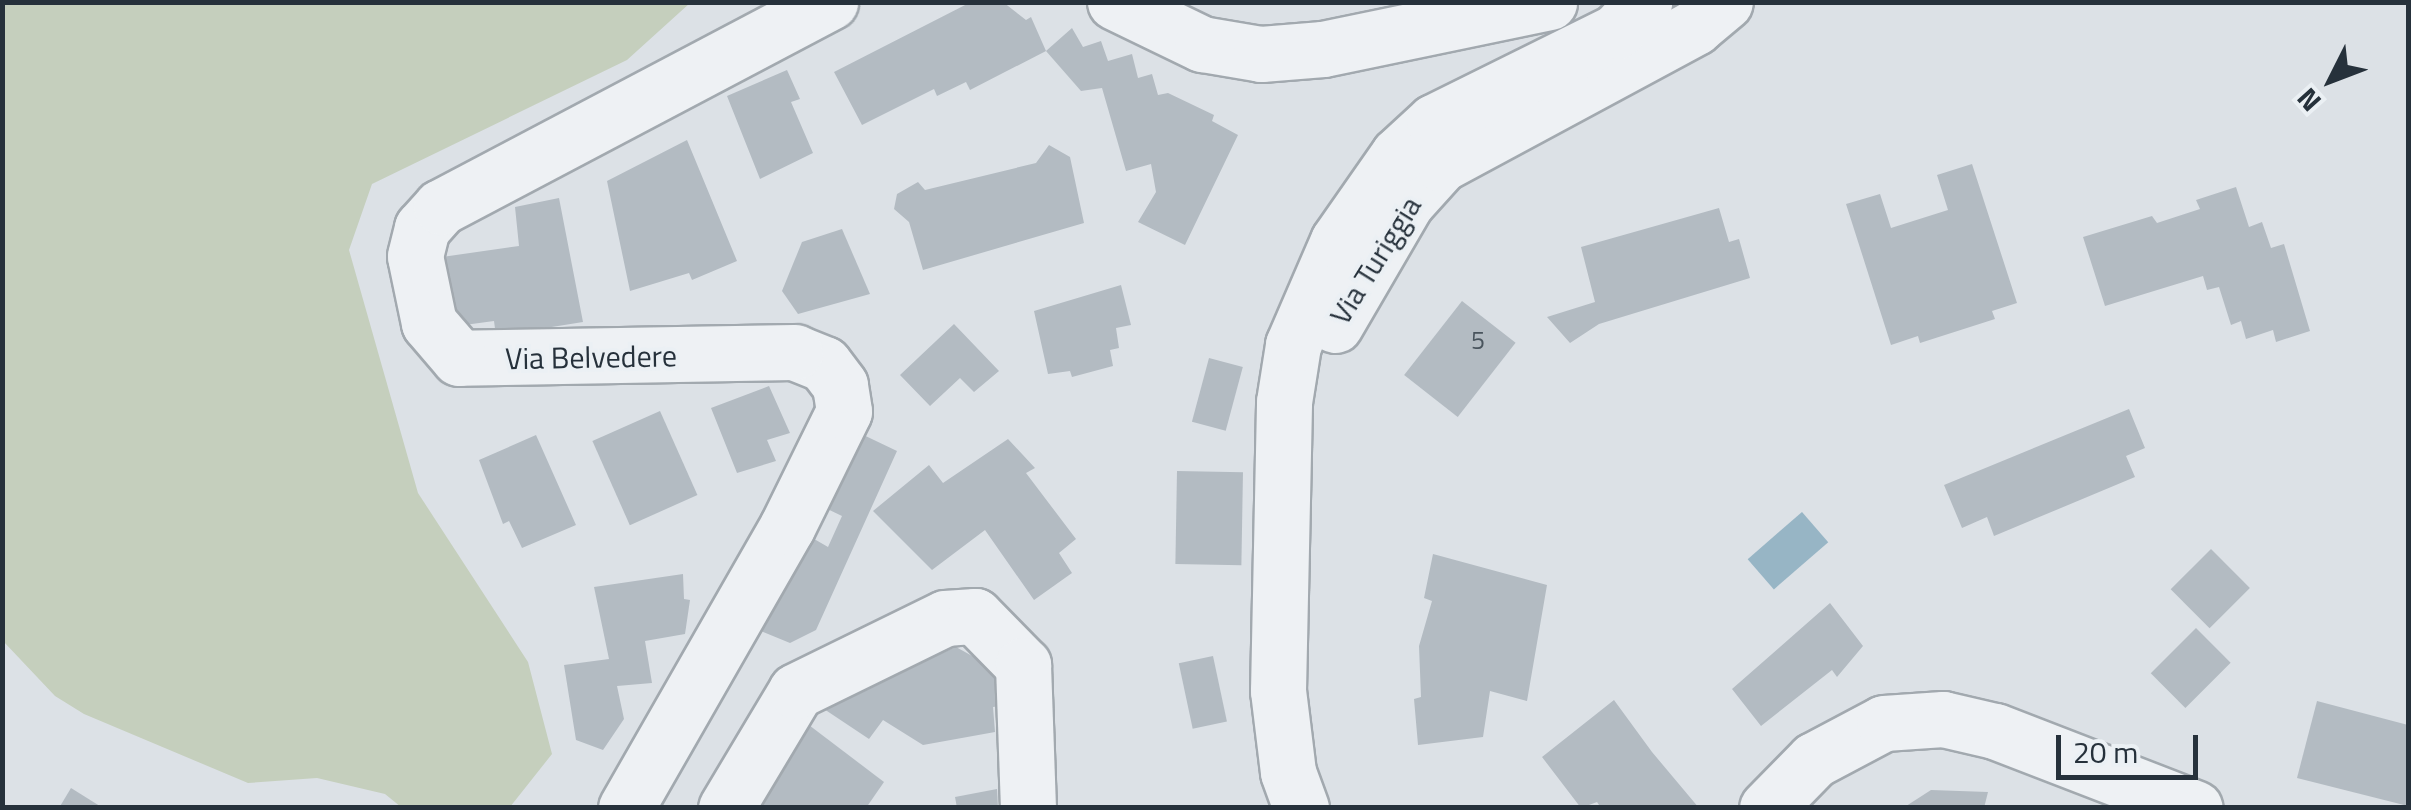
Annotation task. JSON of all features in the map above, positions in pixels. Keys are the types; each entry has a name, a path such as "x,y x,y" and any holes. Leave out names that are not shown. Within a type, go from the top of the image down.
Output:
{"street":[{"name":"Via Belvedere","path":"626,808 787,526 844,410 840,385 824,364 795,352 460,358 430,324 416,256 422,228 441,207 830,2"},
{"path":"1115,2 1202,44 1261,54 1324,49 1549,2"},
{"name":"Via Turiggia","path":"1301,808 1288,772 1278,691 1284,402 1293,345 1371,185 1434,122 1617,31 1644,2"},
{"name":"Via Turiggia","path":"1284,505 1326,341 1406,203 1442,164 1695,27 1725,2"},
{"path":"726,808 796,690 945,618 975,616 1023,664 1028,808"},
{"path":"1767,808 1814,760 1884,723 1943,719 1996,730 2195,808"}],"green space":[{"path":"2,3 690,3 627,60 372,184 349,250 418,493 528,662 552,754 510,807 401,807 385,794 317,778 248,783 84,714 55,696 3,641"}],"water":[{"path":"1802,512 1828,542 1774,589 1748,559"}],"building":[{"path":"971,2 1003,2 1026,20 1031,17 1046,51 970,90 966,82 937,96 934,89 862,125 834,72"},
{"path":"1072,28 1083,47 1101,41 1108,61 1132,54 1138,78 1152,74 1158,95 1168,93 1214,115 1212,121 1238,135 1185,245 1138,222 1156,192 1151,164 1126,171 1102,88 1081,91 1046,51"},
{"path":"787,70 800,99 791,102 813,153 760,179 727,96"},
{"path":"687,140 737,261 692,280 689,273 630,291 607,181"},
{"path":"1049,145 1070,157 1084,223 923,270 909,222 894,209 897,194 918,182 925,190 1036,163"},
{"path":"1972,164 2017,303 1992,311 1995,319 1920,343 1918,336 1891,345 1846,204 1880,194 1891,228 1948,210 1937,175"},
{"path":"2236,187 2249,227 2262,222 2271,248 2284,244 2310,331 2276,342 2273,330 2246,339 2241,321 2231,325 2219,287 2207,290 2203,276 2105,306 2083,237 2152,216 2157,223 2200,209 2196,200"},
{"path":"559,198 583,322 496,336 494,321 457,326 442,257 519,246 515,207"},
{"path":"1719,208 1729,242 1739,239 1750,278 1599,324 1570,343 1547,317 1595,302 1581,247"},
{"path":"842,229 870,294 798,314 782,291 802,242"},
{"path":"1121,285 1131,325 1116,328 1119,348 1110,350 1113,366 1072,377 1070,371 1048,374 1034,311"},
{"path":"1462,301 1516,343 1458,417 1404,375"},
{"path":"954,324 999,371 974,392 960,378 930,406 900,375"},
{"path":"1209,358 1243,367 1226,431 1192,422"},
{"path":"769,386 790,433 767,440 776,461 737,473 711,408"},
{"path":"2129,409 2145,448 2126,456 2135,477 1994,536 1987,517 1962,528 1944,485"},
{"path":"660,411 697,495 630,525 592,441"},
{"path":"853,430 897,451 816,630 790,643 756,629 802,532 828,547 842,516 817,504"},
{"path":"536,435 576,525 522,548 509,521 503,524 479,460"},
{"path":"1008,439 1035,468 1026,473 1076,539 1059,553 1072,573 1034,600 985,530 932,570 873,511 929,465 943,483"},
{"path":"1177,471 1243,472 1241,565 1175,564"},
{"path":"2211,549 2250,588 2210,628 2171,589"},
{"path":"1433,554 1547,585 1527,701 1490,691 1483,737 1418,745 1414,699 1421,697 1419,646 1432,601 1424,598"},
{"path":"683,574 684,599 690,600 685,634 645,641 652,683 617,686 624,719 603,750 576,740 564,665 609,659 594,587"},
{"path":"1830,603 1863,646 1837,677 1832,670 1761,726 1732,689"},
{"path":"2196,628 2231,663 2185,708 2151,673"},
{"path":"956,647 992,667 1001,706 993,707 995,732 923,745 883,720 869,739 821,707"},
{"path":"1213,656 1227,722 1193,729 1179,663"},
{"path":"1614,700 1699,808 1601,808 1597,802 1581,808 1542,757"},
{"path":"2317,701 2408,725 2408,806 2297,778"},
{"path":"801,719 884,782 866,808 733,808"},
{"path":"71,788 103,808 59,808"},
{"path":"997,789 998,808 957,808 955,797"},
{"path":"1931,790 1988,792 1984,808 1903,808"}]}
